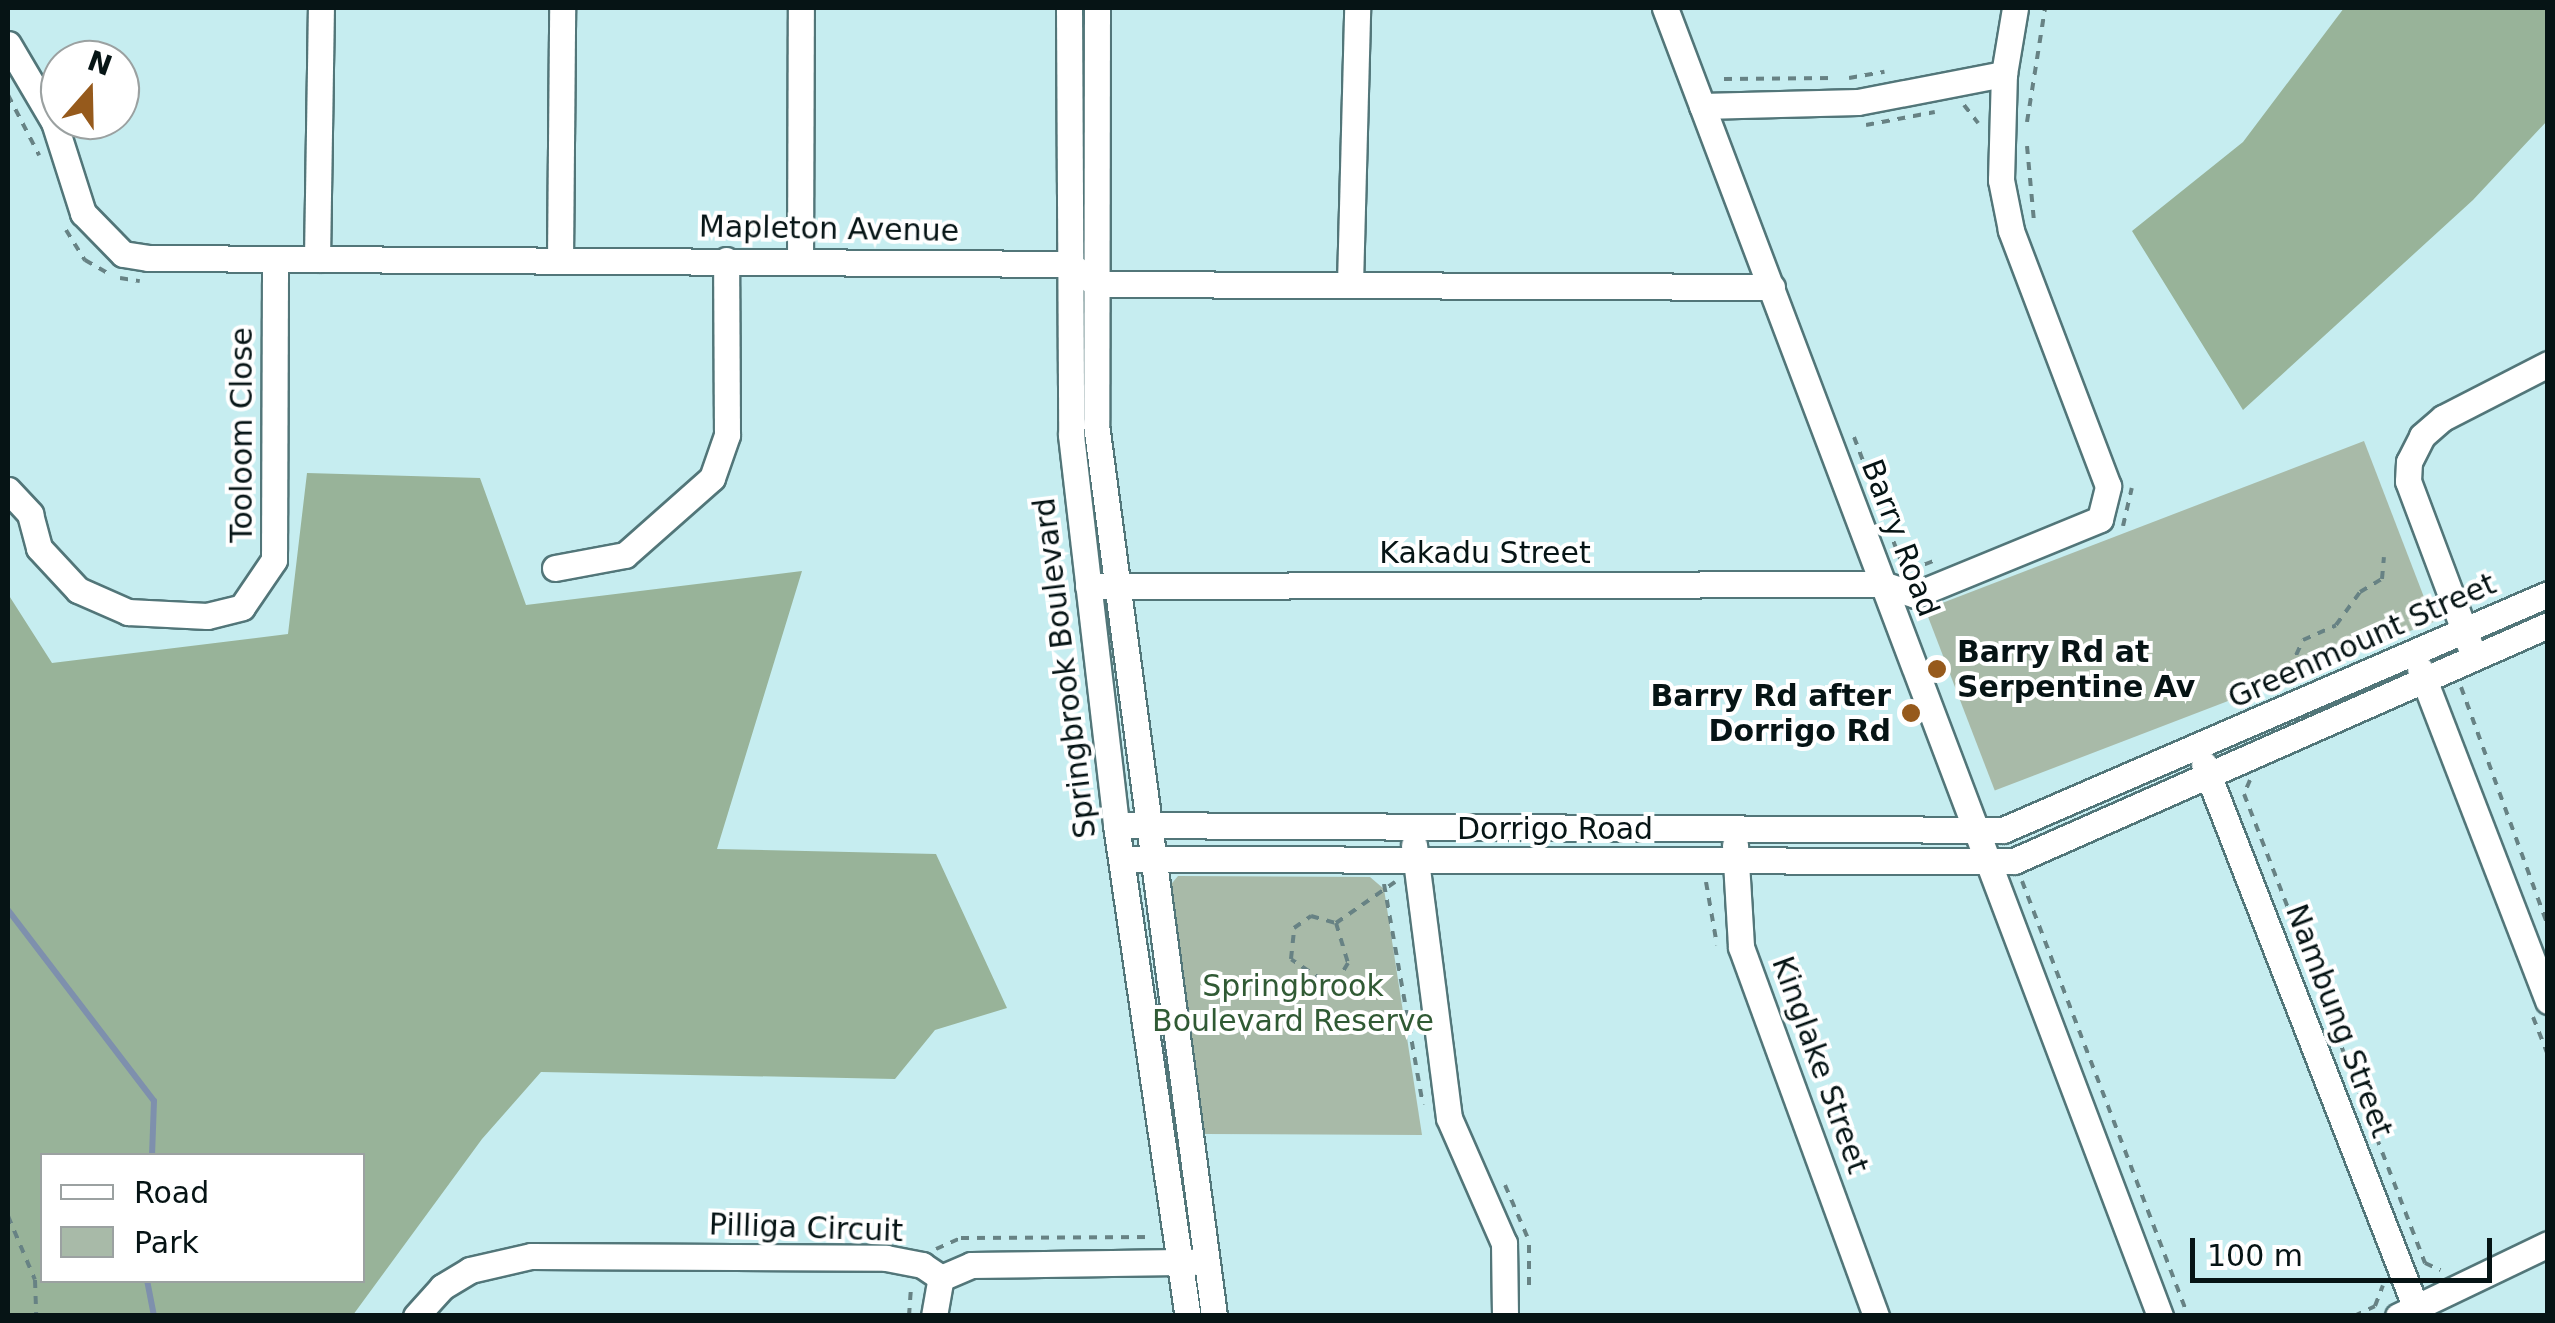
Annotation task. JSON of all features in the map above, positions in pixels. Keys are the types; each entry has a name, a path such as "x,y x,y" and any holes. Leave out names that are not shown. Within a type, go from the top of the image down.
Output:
{"street":[{"path":"318,259 321,8"},
{"path":"560,260 562,8"},
{"path":"800,261 801,8"},
{"name":"Springbrook Boulevard","path":"1070,8 1071,435 1116,825 1182,1262 1214,1316"},
{"name":"Springbrook Boulevard","path":"1097,8 1096,424 1151,860 1188,1316"},
{"path":"1350,284 1357,8"},
{"name":"Barry Road","path":"1664,8 1979,832 2002,860 2160,1316"},
{"name":"Kakadu Street","path":"1088,586 1882,584 1914,595 2077,532 2100,519 2108,486 2011,230 2000,180 2004,74 2015,8"},
{"name":"Mapleton Avenue","path":"8,44 54,122 84,213 104,240 123,254 148,258 1069,264"},
{"path":"1702,106 1858,102 2004,74"},
{"name":"Tooloom Close","path":"8,490 30,514 40,548 78,590 128,612 208,616 242,607 274,560 275,259"},
{"path":"556,568 625,555 712,478 727,435 726,260"},
{"path":"1069,264 1097,284 1772,288"},
{"path":"2470,667 2464,632 2408,481 2411,453 2443,418 2548,364"},
{"name":"Greenmount Street","path":"1979,832 2003,830 2199,750 2548,594"},
{"name":"Greenmount Street","path":"2002,860 2209,778 2424,683 2470,667 2548,625"},
{"path":"2414,655 2537,1001"},
{"name":"Nambung Street","path":"2199,750 2411,1313"},
{"name":"Dorrigo Road","path":"1116,825 1979,832"},
{"path":"1414,828 1407,867 1449,1118 1504,1243 1505,1316"},
{"name":"Kinglake Street","path":"1735,831 1741,947 1876,1316"},
{"name":"Dorrigo Road","path":"1121,859 1407,867 2002,860"},
{"path":"2411,1313 2548,1244"},
{"name":"Pilliga Circuit","path":"416,1316 442,1287 470,1270 531,1256 886,1258 932,1271 970,1265 1182,1262"},
{"path":"932,1271 934,1316"}],"path":[{"path":"1724,79 1886,72"},
{"path":"8,94 42,162"},
{"path":"1854,126 1967,105 1978,116 1979,134"},
{"path":"64,226 85,260 114,276 150,282"},
{"path":"1906,572 1943,557"},
{"path":"2296,688 2278,696 2303,640 2336,625 2360,592 2382,580 2384,557"},
{"path":"2470,667 2460,690 2548,926"},
{"path":"2251,770 2244,794 2425,1262 2447,1272"},
{"path":"2002,860 2188,1316"},
{"path":"1336,922 1348,963 1340,978 1322,980 1290,959 1290,938 1307,918 1336,922 1389,890 1407,867"},
{"path":"1374,872 1389,890 1423,1106"},
{"path":"1698,874 1712,888 1721,957"},
{"path":"2537,1001 2548,1055"},
{"path":"1502,1178 1526,1226 1529,1300"},
{"path":"8,1216 35,1280 36,1316"},
{"path":"1154,1218 1182,1262"},
{"path":"2354,1316 2380,1296 2376,1267"},
{"path":"910,1316 910,1288 932,1271"}],"green space":[{"path":"2344,8 2547,8 2547,121 2473,200 2243,410 2132,231 2243,142"},
{"path":"2364,441 2434,622 1995,791 1925,609"},
{"path":"307,473 480,478 526,605 802,571 717,849 936,854 1007,1008 935,1030 895,1079 541,1072 482,1139 353,1315 8,1315 8,594 52,663 288,634"},
{"name":"Springbrook Boulevard Reserve","path":"1178,876 1370,877 1384,889 1422,1135 1205,1134 1168,888"}],"waterway":[{"path":"8,910 154,1101 152,1153"},
{"path":"148,1283 154,1316"}],"place":[{"name":"Barry Rd at Serpentine Av","path":"1937,669"},
{"name":"Barry Rd after Dorrigo Rd","path":"1911,713"}]}
